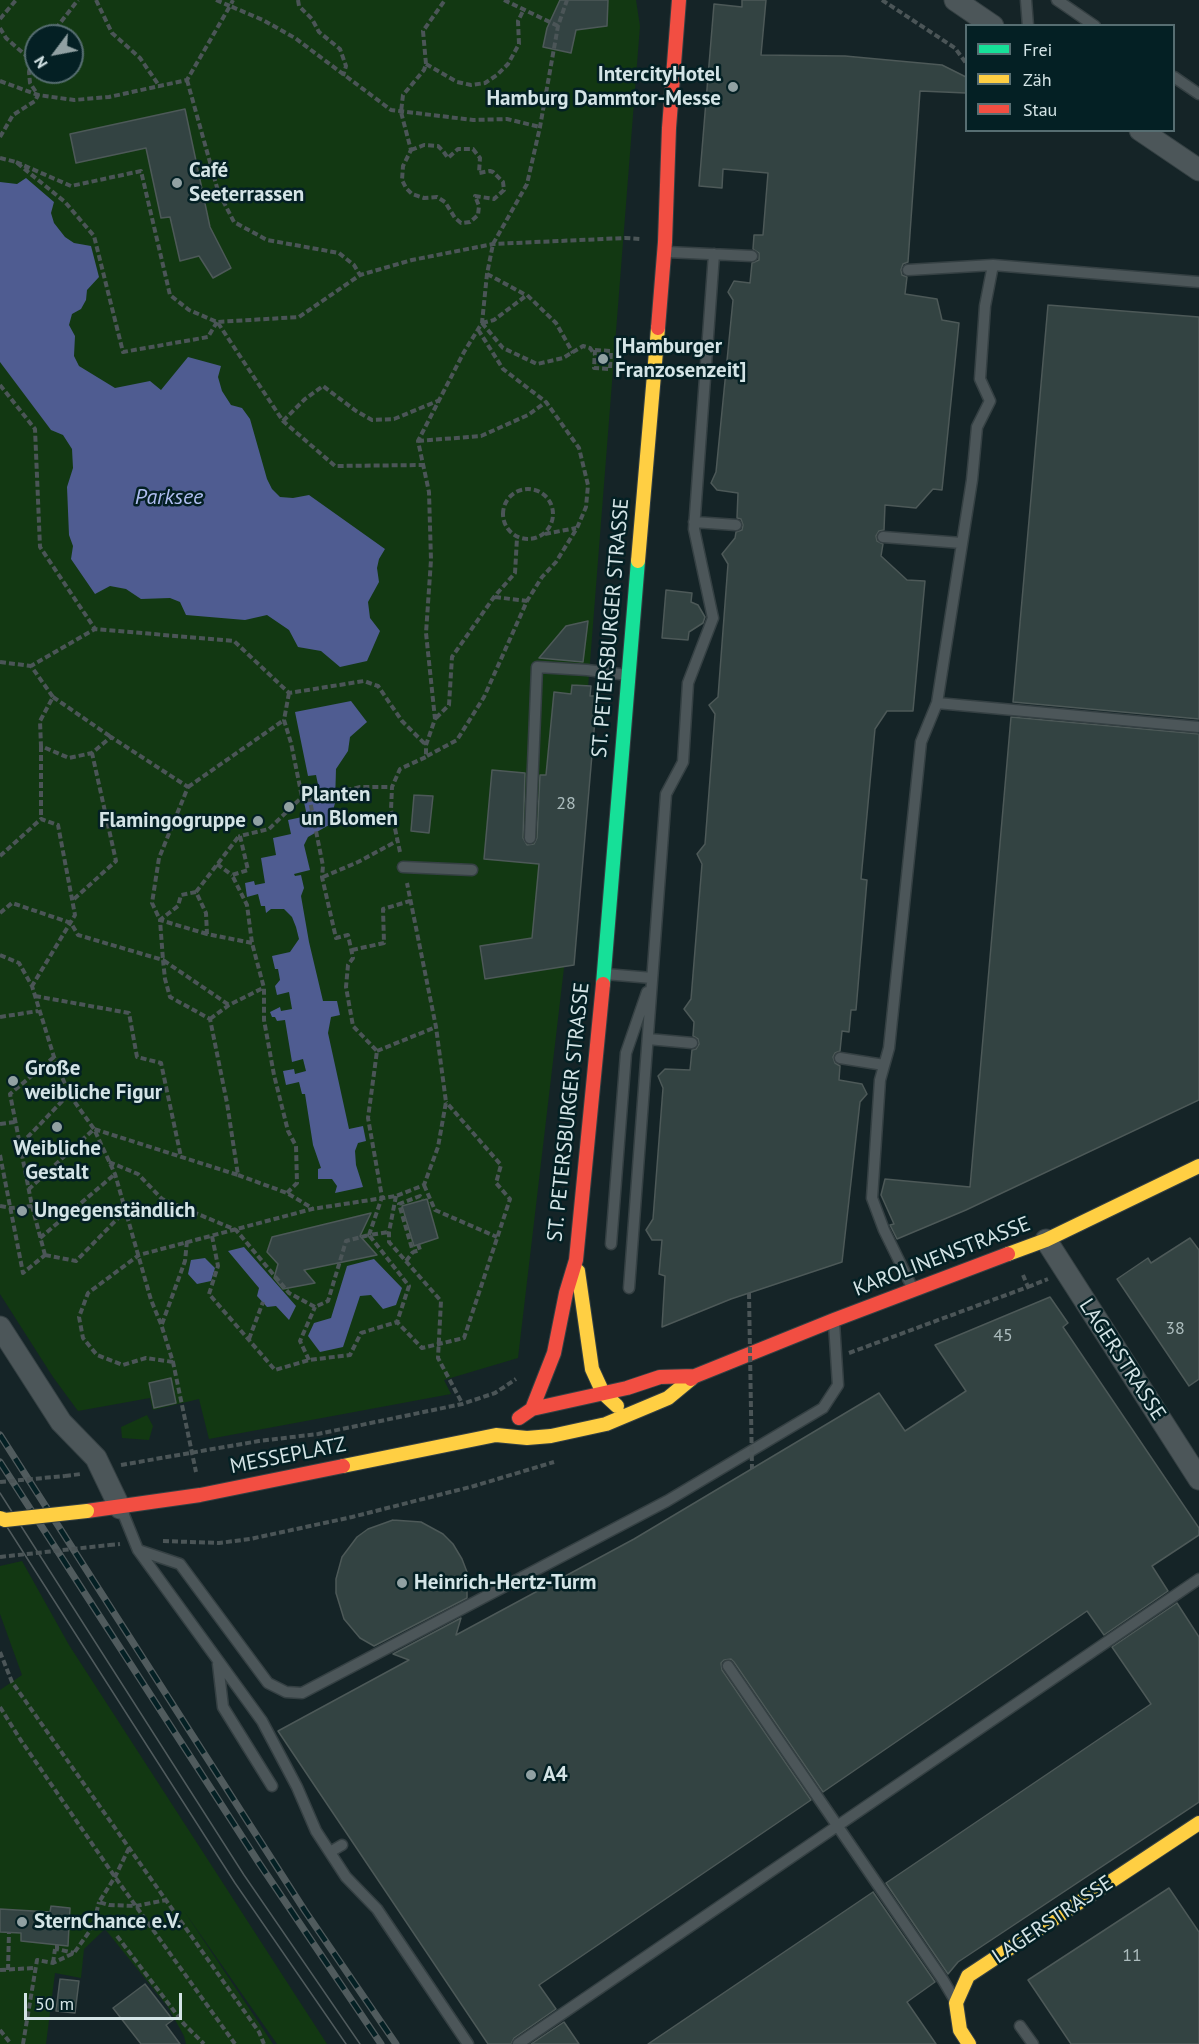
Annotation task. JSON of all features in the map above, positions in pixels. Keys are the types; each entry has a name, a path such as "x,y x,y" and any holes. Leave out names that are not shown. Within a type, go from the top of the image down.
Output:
{"street":[{"name":"ST. PETERSBURGER STRASSE","path":"532,1409 554,1353 566,1293 576,1260 604,974 664,247 669,128 679,0"},
{"path":"955,0 990,24"},
{"path":"1143,132 1199,170"},
{"name":"KAROLINENSTRASSE","path":"583,1430 668,1398 695,1376 834,1320 1046,1240 1199,1166"},
{"name":"LAGERSTRASSE","path":"1046,1240 1199,1479"},
{"name":"ST. PETERSBURGER STRASSE","path":"576,1260 592,1368 596,1380 603,1393 629,1414"},
{"path":"0,1327 61,1422 96,1458 120,1508"},
{"name":"KAROLINENSTRASSE","path":"576,1400 660,1377 695,1376"},
{"name":"MESSEPLATZ","path":"496,1435 532,1409 576,1400"},
{"name":"MESSEPLATZ","path":"2,1520 120,1508 200,1495 496,1435 527,1438 583,1430"},
{"name":"LAGERSTRASSE","path":"956,2002 968,1976 1199,1823"},
{"path":"956,2002 960,2030 969,2044"}],"lane":[{"path":"1026,0 1028,24"},
{"path":"1057,0 1092,24"},
{"path":"1175,78 1199,94"},
{"path":"664,247 714,254 752,256"},
{"path":"629,1288 666,794 683,762 688,683 713,618 694,522 714,254"},
{"path":"914,1290 884,1230 872,1198 880,1080 889,1048 921,742 937,703 972,480 977,427 990,401 980,379 985,306 993,265"},
{"path":"908,270 993,265 1199,282"},
{"path":"694,522 736,525"},
{"path":"883,537 962,543"},
{"path":"530,838 537,667 628,675"},
{"path":"937,703 1199,727"},
{"path":"404,867 472,870"},
{"path":"604,974 652,978"},
{"path":"611,1244 626,1053 652,978"},
{"path":"648,1039 692,1043"},
{"path":"840,1058 884,1065"},
{"path":"136,1546 180,1564 268,1683 286,1692 302,1693 667,1501 823,1408 838,1386 834,1320"},
{"path":"120,1508 136,1546 262,1721 297,1787 316,1831 346,1877 377,1909 468,2044"},
{"path":"518,2044 1199,1579"},
{"path":"218,1660 223,1707 272,1786"},
{"path":"728,1666 956,2002"},
{"path":"330,1852 342,1845"},
{"path":"1020,2026 1033,2044"}],"path":[{"path":"0,19 16,0"},
{"path":"59,24 78,0"},
{"path":"96,0 112,33 140,58 160,87"},
{"path":"216,0 263,20 295,38 391,111 473,120 507,119 540,127"},
{"path":"0,81 38,95 74,100 109,97 187,80 233,0"},
{"path":"298,0 299,6 312,19 319,32 340,49 346,66 343,76"},
{"path":"411,150 424,145 438,146 448,158 458,149 473,149 480,158 479,173 493,172 503,182 504,190 494,199 475,196 479,206 478,214 470,222 461,223 445,202 437,198 424,198 412,194 402,180 403,166 411,150 401,112 404,95 424,70 426,64 423,31 445,0"},
{"path":"504,0 558,26"},
{"path":"426,757 426,745 435,718 426,633 431,560 429,492 418,441 464,352 482,323 487,274 493,244 527,184 558,26 567,0"},
{"path":"882,0 955,48 965,62"},
{"path":"426,64 457,82 471,86 485,83 508,64 519,44 518,21 524,9"},
{"path":"0,28 6,38 24,54"},
{"path":"187,80 218,191 234,222 267,240 339,253 354,265 360,275"},
{"path":"31,84 38,95"},
{"path":"0,137 13,115 35,101 38,95"},
{"path":"0,158 16,162 71,186 141,171 170,295 189,310 217,322 299,317 360,275 412,260 493,244 625,238 664,247"},
{"path":"16,162 65,202 94,236 123,352 208,336 217,322"},
{"path":"487,274 527,295 556,322 573,353"},
{"path":"482,323 494,320 527,295"},
{"path":"217,322 283,421 335,466 423,465"},
{"path":"482,323 503,348 537,364 563,358 583,346 590,348 595,355 594,368 610,369 611,351 595,350 595,355"},
{"path":"479,330 503,369 546,402 579,448 588,485 586,507 577,528 556,562 527,601 484,697 457,740 400,769 392,787 391,810 436,1027 446,1102 438,1147 424,1185 435,1210 496,1237"},
{"path":"0,385 35,429 40,548 95,629"},
{"path":"283,421 305,399 323,386 372,420 394,419 440,400"},
{"path":"418,441 481,436 528,415 546,402"},
{"path":"525,489 536,490 544,494 552,507 552,522 544,534 538,538 526,540 517,538 505,527 502,510 504,504 512,494 525,489"},
{"path":"544,534 577,528"},
{"path":"435,718 449,705 452,657 494,597 515,573 517,538"},
{"path":"494,597 527,601"},
{"path":"0,662 32,666 95,629 234,641 290,693"},
{"path":"32,666 53,697 188,786"},
{"path":"290,693 364,681 378,686 402,721 426,745"},
{"path":"290,693 284,720 302,797"},
{"path":"0,856 41,819 40,721 53,697"},
{"path":"210,1019 170,998 165,979 160,920 152,903 159,858 188,786 284,720"},
{"path":"41,746 69,758 93,753 111,737"},
{"path":"73,899 116,861 93,753"},
{"path":"160,920 178,906 181,895 196,892 240,836 269,829 302,797 360,787 392,787"},
{"path":"309,796 323,866 322,877 336,938 348,935 352,950 353,958 348,965 346,987 352,1026 377,1051"},
{"path":"32,986 75,915 58,825 41,819"},
{"path":"232,875 248,870 240,836"},
{"path":"322,877 358,862 398,841"},
{"path":"217,864 232,875 247,905 252,943 264,988 264,1020 274,1075 288,1131 296,1146 297,1183 287,1193"},
{"path":"196,892 206,913 207,934"},
{"path":"352,950 384,943 382,909 410,901"},
{"path":"0,913 12,903 71,923 78,935 164,960 229,1005"},
{"path":"160,920 207,934 252,943"},
{"path":"0,956 19,963 32,986 54,1058 69,1094 94,1129 116,1174 152,1300 173,1362 200,1495"},
{"path":"210,1019 229,1005 264,988"},
{"path":"34,996 129,1013 138,1058 162,1063 181,1157"},
{"path":"0,1017 38,1011"},
{"path":"210,1019 227,1103 238,1175"},
{"path":"377,1051 436,1027"},
{"path":"369,1235 382,1197 368,1118 377,1051"},
{"path":"45,1255 32,1206 10,1095 54,1058"},
{"path":"20,1144 69,1094"},
{"path":"397,1322 422,1348 464,1338 510,1199 495,1183 501,1165 446,1102"},
{"path":"0,1124 15,1122"},
{"path":"94,1129 238,1175 287,1193 312,1209"},
{"path":"29,1189 94,1129"},
{"path":"0,1155 23,1273 45,1255"},
{"path":"109,1162 138,1174 162,1199 236,1230 289,1293 315,1307"},
{"path":"40,1238 116,1174"},
{"path":"173,1362 146,1358 123,1365 98,1355 83,1338 79,1317 88,1293 139,1255 312,1209 396,1196 424,1185"},
{"path":"413,1252 399,1204 421,1198 417,1188"},
{"path":"396,1196 389,1242 441,1301 438,1358 462,1404"},
{"path":"0,1206 11,1208 32,1206"},
{"path":"45,1255 76,1261 126,1210"},
{"path":"309,1360 300,1341 315,1307 328,1301 346,1241 389,1233"},
{"path":"369,1235 409,1286 397,1322"},
{"path":"212,1236 218,1266 209,1294 275,1370 309,1360 350,1355 361,1333 397,1322"},
{"path":"161,1324 185,1261 187,1241"},
{"path":"406,1261 413,1252 420,1250 418,1244"},
{"path":"836,1358 1028,1287 1014,1252"},
{"path":"749,1293 752,1469"},
{"path":"249,1340 263,1302"},
{"path":"120,1465 318,1434 462,1404 495,1393 513,1383 520,1375"},
{"path":"0,1557 109,1545 136,1546 162,1541 219,1543 250,1539 430,1497 566,1459"},
{"path":"0,1482 82,1474"},
{"path":"0,1652 12,1682 259,2032 264,2044"},
{"path":"0,1671 6,1666"},
{"path":"0,1707 115,1877 235,2044"},
{"path":"23,2044 37,1960 53,1963 74,1953 89,1932 99,1902 115,1877 129,1848"},
{"path":"99,1902 109,1905 136,1906 166,1900"},
{"path":"8,1970 9,1932"},
{"path":"117,1936 184,2024 204,2044"},
{"path":"53,1963 56,1945 57,1949 74,1953"},
{"path":"0,1970 34,1968"},
{"path":"0,2030 11,2044"}],"green space":[{"name":"Planten un Blomen","path":"0,0 636,0 640,26 570,917 518,1358 444,1380 451,1394 209,1439 199,1399 153,1410 150,1398 78,1411 53,1377 0,1294"},
{"path":"147,1415 153,1426 149,1440 122,1438 121,1427"},
{"path":"22,1561 69,1645 327,2044 277,2044 184,1911 273,2044 186,2044 168,2007 105,1929 84,1949 81,1978 55,1973 46,2044 0,2044 0,1690 22,1675 0,1614 0,1566"}],"water":[{"name":"Parksee","path":"26,178 54,202 51,213 54,223 65,237 74,243 91,246 99,277 87,290 86,300 81,309 72,314 69,325 75,336 74,356 79,366 115,388 150,381 161,390 188,357 221,366 218,377 222,391 231,405 242,408 250,419 272,489 280,497 293,498 309,495 385,549 377,568 379,582 368,602 370,618 380,631 367,661 340,667 321,651 298,647 289,630 267,615 245,620 186,615 180,602 170,598 141,599 126,589 110,586 95,594 71,559 73,546 69,535 67,487 73,468 72,449 63,435 51,430 0,362 0,182 17,184"},
{"path":"351,701 367,722 350,737 348,751 336,769 335,803 329,825 308,837 304,845 310,870 294,874 295,876 301,875 304,888 301,896 323,1001 337,1001 340,1015 331,1017 328,1033 349,1129 363,1126 366,1141 358,1143 355,1151 356,1165 363,1187 335,1193 337,1186 332,1179 318,1179 318,1169 321,1168 313,1145 305,1094 302,1094 299,1082 286,1085 283,1071 294,1069 295,1074 306,1071 303,1059 292,1062 285,1020 277,1021 270,1012 280,1007 281,1011 292,1009 289,992 277,995 275,986 280,980 272,956 290,952 299,939 296,927 292,917 284,909 271,909 266,913 265,906 261,906 258,894 247,897 245,883 254,881 255,885 265,883 261,858 276,855 273,838 291,834 288,820 307,816 304,802 321,799 316,775 308,776 295,712"},
{"path":"244,1247 296,1306 289,1320 276,1306 267,1307 257,1296 259,1288 228,1251"},
{"path":"205,1258 215,1268 211,1281 197,1284 188,1274 191,1260"},
{"path":"374,1259 402,1288 396,1305 383,1309 371,1295 360,1296 343,1347 320,1352 308,1336 314,1323 331,1318 347,1266"}],"building":[{"path":"560,0 608,0 607,26 576,30 571,53 543,47 547,28"},
{"path":"742,0 766,0 761,55 845,56 942,65 965,76 965,93 920,91 908,262 903,264 901,270 902,275 907,277 905,294 937,299 942,320 959,323 942,490 933,489 916,508 885,505 884,530 879,531 876,536 877,541 883,544 881,556 907,580 925,581 913,711 887,711 875,729 861,879 867,880 856,1010 851,1010 849,1032 842,1031 840,1051 833,1057 835,1063 840,1066 839,1080 862,1084 867,1094 860,1102 842,1262 731,1299 662,1327 665,1276 659,1274 662,1240 652,1240 646,1230 653,1219 663,1088 658,1076 665,1069 690,1070 692,1050 696,1049 699,1044 698,1039 693,1036 694,1022 684,1009 691,999 702,864 697,854 705,844 715,714 709,705 718,697 728,564 722,554 735,538 736,532 742,530 743,525 741,519 737,518 738,493 717,490 711,483 716,472 733,300 728,292 734,281 750,283 752,263 759,260 759,253 753,249 754,235 763,235 768,173 723,169 722,188 699,186 714,4 742,7"},
{"name":"Café Seeterrassen","path":"185,109 210,227 231,268 213,278 199,256 180,261 170,217 161,218 146,148 76,163 70,134"},
{"path":"1048,305 1199,317 1199,719 1013,702"},
{"path":"666,590 692,593 691,602 698,605 705,617 703,623 689,632 688,640 662,638"},
{"path":"588,621 583,662 539,658 566,626"},
{"path":"572,685 591,686 590,696 597,696 574,965 485,979 480,946 532,938 539,864 484,859 492,770 525,773 523,838 527,845 534,844 537,838 540,775 546,775 554,692 571,694"},
{"path":"1011,717 1199,734 1199,1100 966,1210 897,1239 890,1225 894,1224 881,1195 885,1179 970,1187"},
{"path":"414,795 433,796 429,833 411,831"},
{"path":"427,1199 438,1238 414,1246 402,1206"},
{"path":"371,1213 360,1236 377,1255 304,1270 315,1283 283,1289 274,1278 278,1264 267,1252 272,1237"},
{"path":"1190,1238 1199,1250 1199,1379 1189,1386 1117,1279 1148,1258 1151,1263"},
{"path":"1050,1297 1068,1323 1063,1327 1199,1528 1199,1535 1152,1566 1168,1591 1104,1635 1087,1611 823,1792 734,1662 731,1659 724,1660 721,1663 722,1670 811,1800 539,1985 556,2009 514,2038 511,2044 488,2044 278,1731 409,1660 393,1654 461,1618 456,1635 634,1539 879,1393 905,1431 966,1391 935,1345"},
{"path":"171,1378 176,1403 154,1408 149,1383"},
{"name":"Heinrich-Hertz-Turm","path":"393,1520 421,1522 443,1534 453,1544 467,1572 467,1598 374,1646 360,1638 344,1619 336,1593 336,1579 342,1557 357,1537 368,1529"},
{"path":"1177,1603 1199,1637 1199,1802 958,1962 948,1974 886,1883 1151,1704 1112,1647"},
{"path":"1169,1888 1199,1932 1199,2044 1071,2044 1028,1980"},
{"path":"873,1892 935,1982 907,2002 936,2044 648,2044"},
{"path":"51,1906 70,1908 68,1946 21,1941 21,1933 0,1932 0,1909 50,1912"},
{"path":"60,1979 79,1981 75,2013 56,2011"},
{"path":"145,1984 173,2020 166,2025 180,2044 141,2044 113,2008"},
{"path":"564,2022 579,2044 531,2044"}],"tram line":[{"path":"0,1493 244,1875 360,2044"},
{"path":"0,1516 235,1883 346,2044"}],"railway":[{"path":"0,1435 305,1911 396,2044"},
{"path":"0,1462 259,1863 381,2044"}],"traffic: fast":[{"path":"603,984 638,561"}],"traffic: slow":[{"path":"638,561 658,328"},
{"path":"1008,1254 1046,1240 1199,1166"},
{"path":"578,1271 592,1369 603,1393 617,1406"},
{"path":"343,1466 496,1435 527,1438 551,1436 606,1424 668,1398 691,1379"},
{"path":"0,1518 5,1520 87,1511"},
{"path":"969,2044 960,2030 956,2003 968,1976 1199,1823"}],"traffic: jam":[{"path":"658,328 665,242 669,128 679,0"},
{"path":"532,1409 554,1353 566,1293 576,1260 603,984"},
{"path":"691,1379 834,1320 1008,1254"},
{"path":"519,1418 532,1409 627,1388 660,1377 695,1376"},
{"path":"87,1511 200,1495 343,1466"}],"place":[{"name":"IntercityHotel Hamburg Dammtor-Messe","path":"733,87"},
{"name":"Café Seeterrassen","path":"177,183"},
{"name":"[Hamburger Franzosenzeit]","path":"603,359"},
{"name":"Planten un Blomen","path":"289,807"},
{"name":"Flamingogruppe","path":"258,821"},
{"name":"Große weibliche Figur","path":"13,1081"},
{"name":"Weibliche Gestalt","path":"57,1127"},
{"name":"Ungegenständlich","path":"22,1211"},
{"name":"Heinrich-Hertz-Turm","path":"402,1583"},
{"name":"A4","path":"531,1775"},
{"name":"SternChance e.V.","path":"22,1922"}]}
